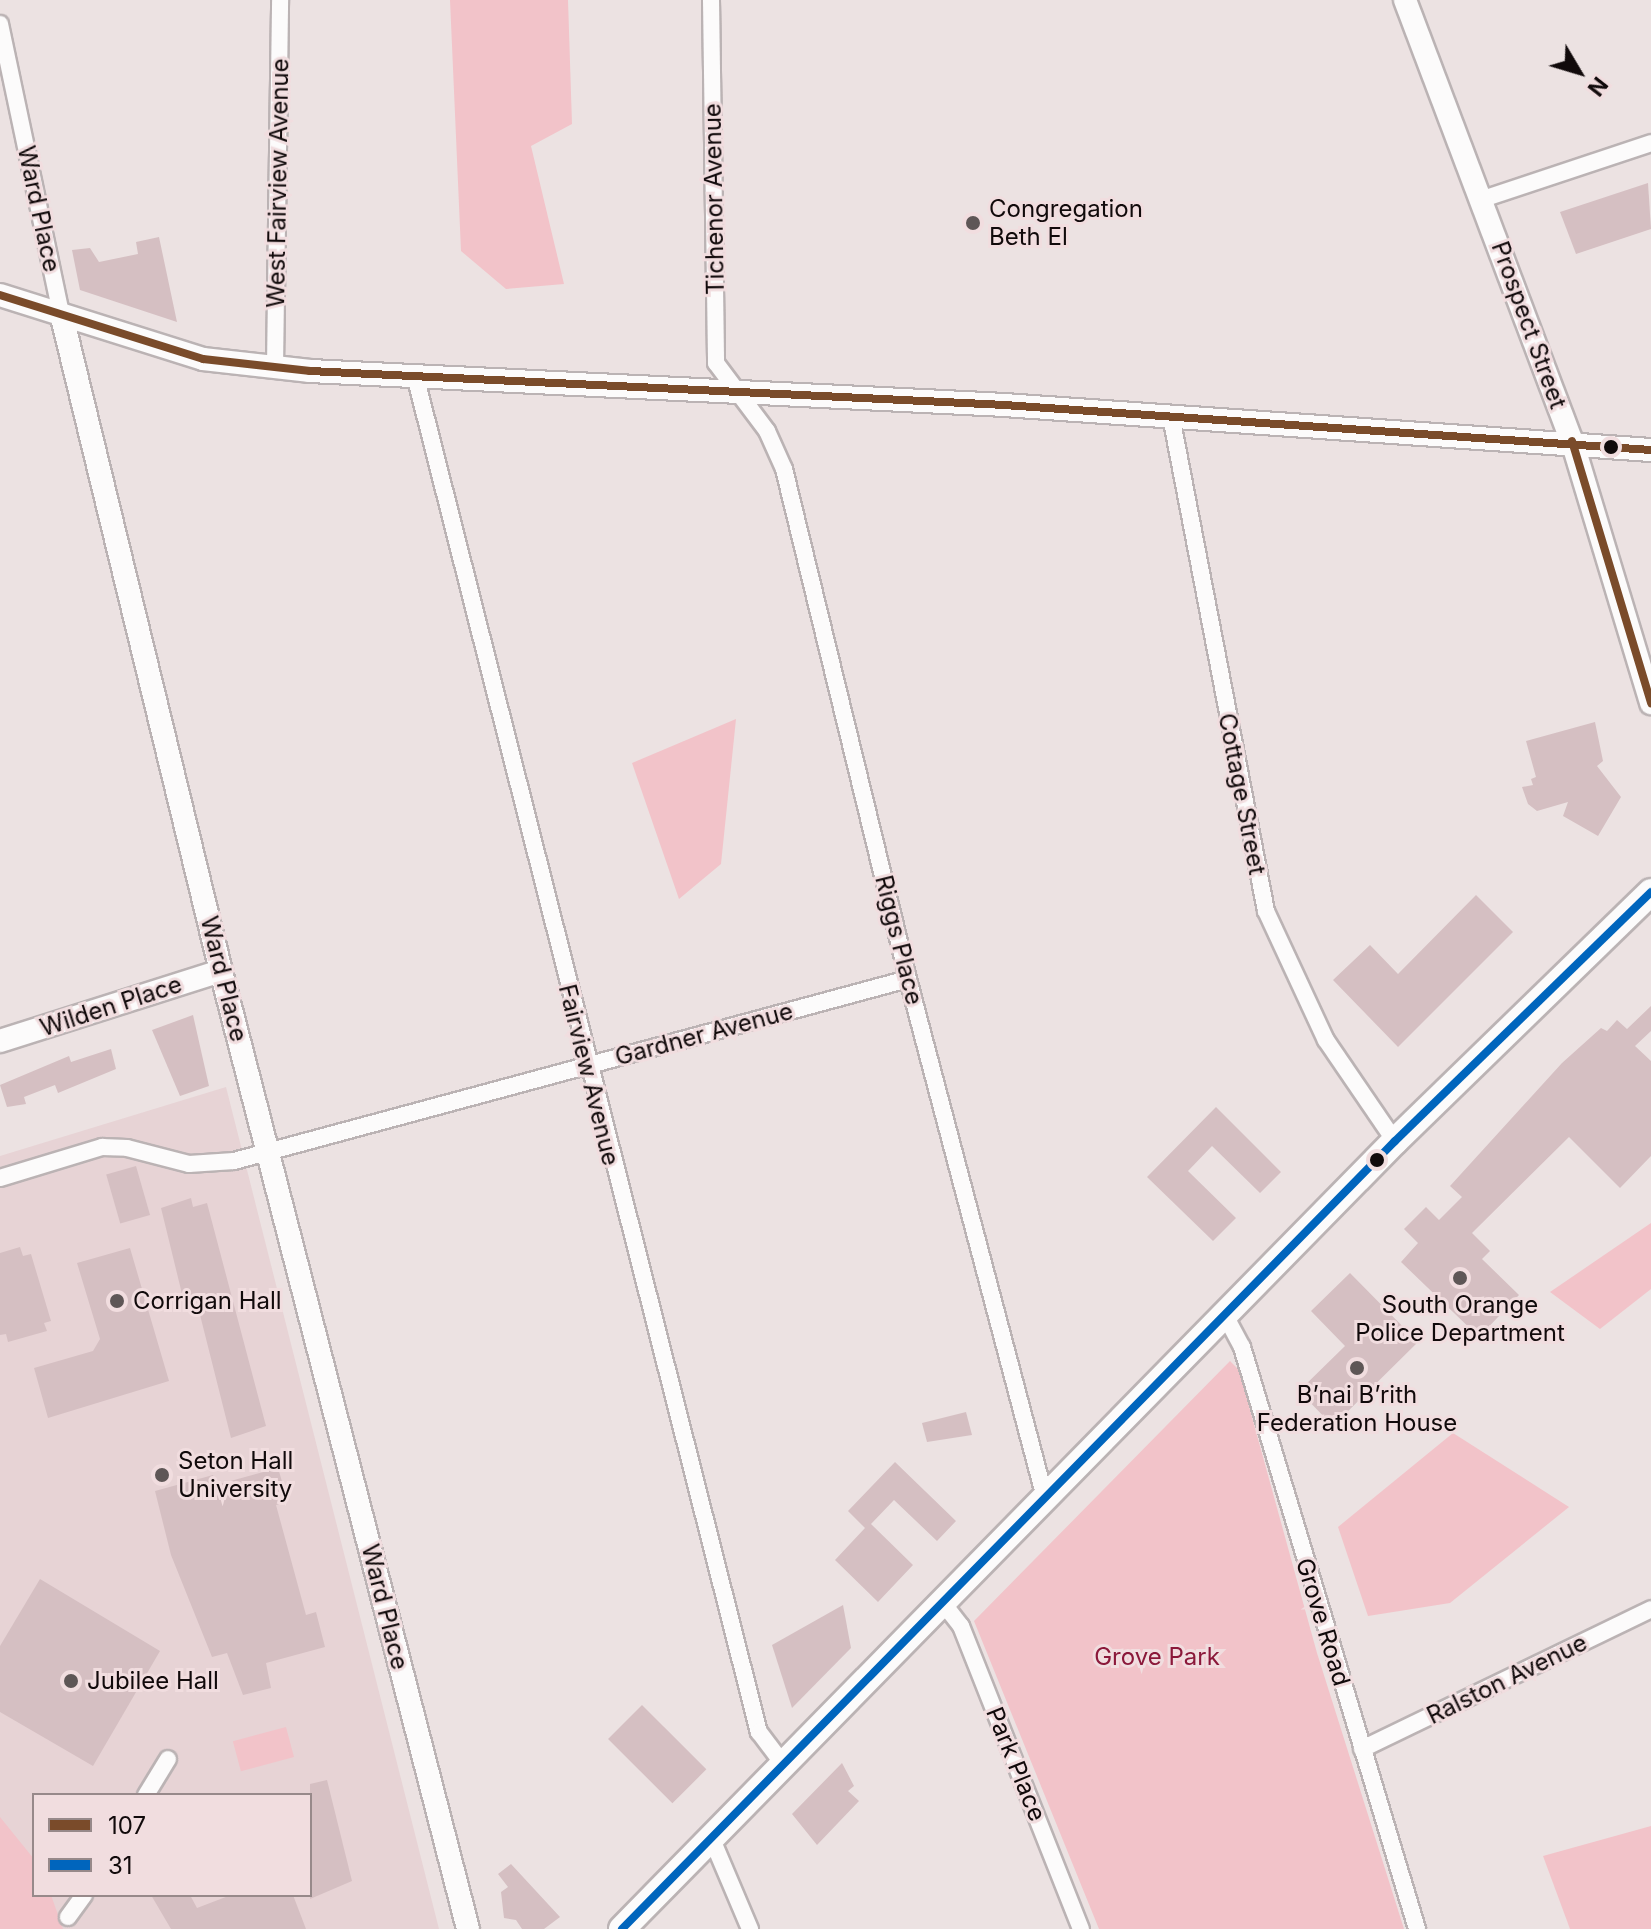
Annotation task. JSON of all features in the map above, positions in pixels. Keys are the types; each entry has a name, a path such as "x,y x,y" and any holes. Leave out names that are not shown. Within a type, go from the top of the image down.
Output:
{"main road":[{"path":"622,1929 1226,1317 1395,1141 1651,892"}],"street":[{"name":"West Fairview Avenue","path":"275,366 280,0"},
{"name":"Tichenor Avenue","path":"711,0 716,363 735,392"},
{"name":"Prospect Street","path":"1405,0 1483,199 1572,441 1651,703"},
{"name":"Ward Place","path":"0,24 62,317 221,971 468,1929"},
{"path":"1483,199 1651,143"},
{"path":"0,295 203,359 275,366 1171,416 1440,437 1572,441 1651,450"},
{"name":"Fairview Avenue","path":"415,375 586,1066 759,1732 784,1765"},
{"name":"Riggs Place","path":"735,392 767,431 784,469 908,979 1045,1498"},
{"name":"Cottage Street","path":"1171,416 1266,911 1326,1040 1395,1141"},
{"name":"Wilden Place","path":"0,1041 221,971"},
{"name":"Gardner Avenue","path":"0,1178 102,1147 211,1165 908,979"},
{"name":"Grove Road","path":"1226,1317 1242,1347 1417,1929"},
{"name":"Park Place","path":"943,1603 961,1626 1081,1929"},
{"name":"Ralston Avenue","path":"1362,1749 1651,1609"},
{"path":"147,1793 168,1759"},
{"path":"711,1837 750,1929"},
{"path":"68,1917 83,1897"}],"shaded area":[{"name":"Seton Hall University","path":"226,1087 439,1929 0,1929 0,1156"}],"green space":[{"path":"450,0 568,0 572,124 531,146 564,284 506,289 461,251"},
{"path":"736,719 721,864 679,899 632,763"},
{"path":"1651,1223 1651,1289 1600,1329 1550,1292"},
{"name":"Grove Park","path":"1230,1361 1239,1370 1317,1653 1404,1929 1099,1929 974,1621"},
{"path":"1453,1433 1569,1507 1450,1603 1368,1616 1338,1527"},
{"path":"286,1727 294,1757 241,1771 233,1741"},
{"path":"0,1817 32,1857 32,1897 52,1897 63,1929 0,1929"},
{"path":"1651,1826 1651,1929 1570,1929 1543,1856"}],"building":[{"path":"1648,183 1651,229 1576,254 1560,212"},
{"path":"159,237 177,322 80,290 72,250 90,248 99,262 138,254 136,242"},
{"path":"1595,722 1603,761 1597,766 1621,797 1598,836 1563,816 1568,802 1537,811 1528,804 1522,787 1533,785 1531,779 1536,777 1526,741"},
{"path":"1476,895 1513,932 1398,1047 1333,980 1370,945 1398,974"},
{"path":"1651,1006 1651,1031 1635,1046 1651,1061 1651,1156 1620,1188 1569,1137 1472,1233 1490,1251 1482,1259 1519,1295 1479,1337 1401,1262 1418,1243 1404,1229 1426,1207 1439,1220 1462,1197 1450,1186 1562,1063 1601,1028 1607,1031 1617,1020 1627,1029"},
{"path":"193,1015 209,1086 180,1096 152,1030"},
{"path":"111,1049 116,1069 58,1093 55,1085 24,1097 26,1104 7,1107 0,1085 69,1056 71,1062"},
{"path":"1216,1107 1281,1172 1260,1193 1212,1146 1188,1171 1236,1218 1213,1241 1147,1177"},
{"path":"136,1166 150,1215 120,1224 106,1175"},
{"path":"191,1198 193,1207 207,1203 266,1426 231,1438 195,1295 183,1298 161,1208"},
{"path":"20,1247 23,1256 31,1254 51,1321 44,1323 47,1331 8,1342 6,1334 0,1335 0,1253"},
{"name":"Corrigan Hall","path":"130,1248 169,1381 48,1418 34,1368 93,1351 100,1339 77,1263"},
{"name":"B’nai B’rith Federation House","path":"1350,1273 1418,1342 1333,1426 1299,1391 1345,1346 1311,1311"},
{"path":"966,1412 972,1435 927,1442 922,1423"},
{"path":"895,1462 956,1521 937,1541 894,1500 871,1524 913,1565 878,1602 835,1560 865,1528 848,1511"},
{"path":"278,1468 288,1502 276,1505 306,1615 316,1612 325,1647 266,1663 271,1688 243,1695 227,1653 212,1657 171,1555 155,1491 213,1475 216,1485"},
{"name":"Jubilee Hall","path":"40,1579 160,1651 93,1766 0,1712 0,1646"},
{"path":"843,1605 851,1648 792,1708 772,1645"},
{"path":"642,1705 706,1769 672,1803 608,1739"},
{"path":"842,1763 854,1786 848,1791 859,1801 817,1845 792,1814"},
{"path":"327,1780 352,1881 310,1899 312,1793 310,1784"},
{"path":"511,1864 560,1917 544,1929 522,1929 516,1920 504,1918 501,1892 508,1887 498,1874"},
{"path":"152,1897 191,1897 197,1908 226,1897 294,1897 306,1929 171,1929"}],"transit line":[{"name":"107","path":"0,295 203,359 310,371 1004,405 1651,450"},
{"name":"107","path":"1572,441 1651,703"},
{"name":"31","path":"622,1929 1395,1141 1651,892"}],"place":[{"name":"Congregation Beth El","path":"973,223"},
{"name":"South Orange Police Department","path":"1460,1278"},
{"name":"Corrigan Hall","path":"117,1301"},
{"name":"B’nai B’rith Federation House","path":"1357,1368"},
{"name":"Seton Hall University","path":"162,1475"},
{"name":"Jubilee Hall","path":"71,1681"}]}
